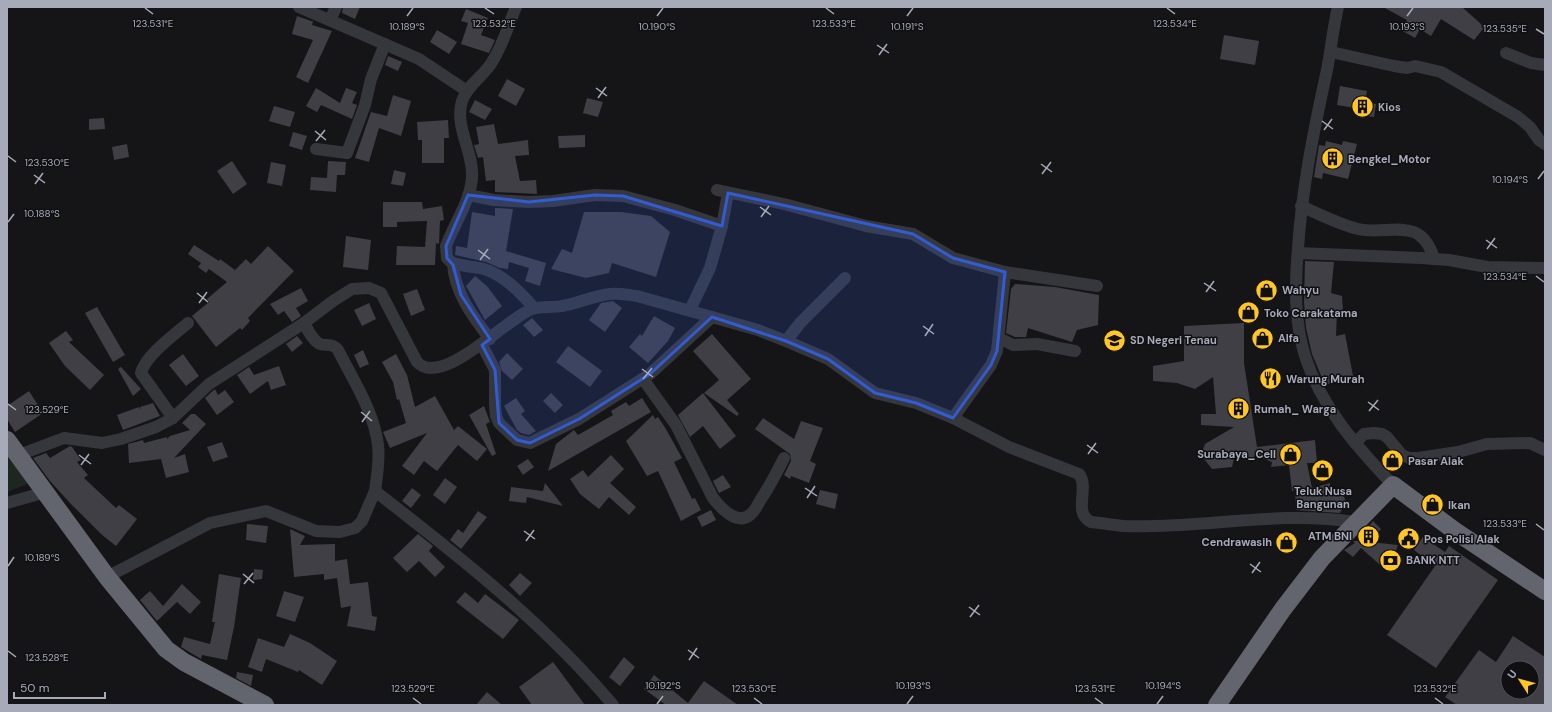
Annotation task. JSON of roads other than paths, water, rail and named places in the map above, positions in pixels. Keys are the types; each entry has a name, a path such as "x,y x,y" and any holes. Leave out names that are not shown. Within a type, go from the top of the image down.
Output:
{"highway":[{"path":"7,440 107,577 171,653 265,705"},
{"path":"1216,705 1287,603 1322,558 1355,522 1393,485 1455,531 1545,591"}],"street":[{"path":"299,7 419,59 467,91"},
{"path":"330,20 336,7"},
{"path":"516,7 491,64 467,91 462,101 461,116 472,166 472,179 468,195 446,246 447,258 453,263 488,271 522,294 534,308"},
{"path":"1334,8 1330,52 1301,206 1295,284 1300,332 1305,355 1319,390 1330,409 1355,443 1393,485"},
{"path":"316,149 347,153 365,105 371,79 385,44"},
{"path":"1330,52 1394,66 1407,68 1415,66 1442,72 1518,117 1530,127 1539,140 1545,144"},
{"path":"1506,53 1531,63 1545,65"},
{"path":"690,310 710,268 722,226 723,192 784,204 866,226 913,234 953,258 1005,272 1097,286"},
{"path":"468,195 494,200 529,202 554,201 595,195 623,196 675,210 722,226"},
{"path":"1301,206 1358,229 1397,229 1411,231 1426,240 1434,259"},
{"path":"1298,253 1434,259 1487,267 1545,268"},
{"path":"453,263 454,279 486,342 495,370 497,382 495,405 499,423 517,440 524,442 541,439 579,419 643,379 700,330 712,317"},
{"path":"953,418 991,365 999,338 1005,272"},
{"path":"786,340 801,322 845,278"},
{"path":"19,455 64,438 94,443 122,439 156,427 173,418 209,384 304,323 352,289 369,288 380,293 414,357 421,366 435,369 486,342 517,317 534,308 564,306 594,297 617,294 637,296 690,310 786,340 828,359 875,393 916,403 953,418 1009,447 1079,474 1082,478 1083,487 1082,512 1086,520 1091,522 1124,526 1287,517 1330,518 1355,522"},
{"path":"173,418 141,372 142,368 160,348 188,323"},
{"path":"107,577 210,523 266,511 316,531 340,532 355,528 362,522 375,491 379,465 378,444 362,397 338,350 332,345 320,344 315,340 304,323"},
{"path":"999,338 1013,345 1037,344 1075,351"},
{"path":"643,379 676,425 713,498 721,508 730,515 742,518 751,515 766,492 784,458"},
{"path":"1355,443 1364,434 1382,434 1388,437 1402,455 1409,458 1458,452 1487,444 1530,443 1545,450"},
{"path":"375,491 448,548 503,594 565,651 614,705"},
{"path":"7,503 46,492"}],"place":[{"name":"Kios","path":"1362,107"},
{"name":"Bengkel_Motor","path":"1332,159"},
{"name":"Wahyu","path":"1266,290"},
{"name":"Toko Carakatama","path":"1249,313"},
{"name":"Alfa","path":"1262,338"},
{"name":"SD Negeri Tenau","path":"1114,340"},
{"name":"Warung Murah","path":"1270,379"},
{"name":"Rumah_ Warga","path":"1238,409"},
{"name":"Surabaya_Cell","path":"1291,454"},
{"name":"Pasar Alak","path":"1392,461"},
{"name":"Teluk Nusa Bangunan","path":"1323,471"},
{"name":"Ikan","path":"1432,505"},
{"name":"ATM BNI","path":"1368,536"},
{"name":"Pos Polisi Alak","path":"1409,539"},
{"name":"Cendrawasih","path":"1287,542"},
{"name":"BANK NTT","path":"1390,560"}]}
